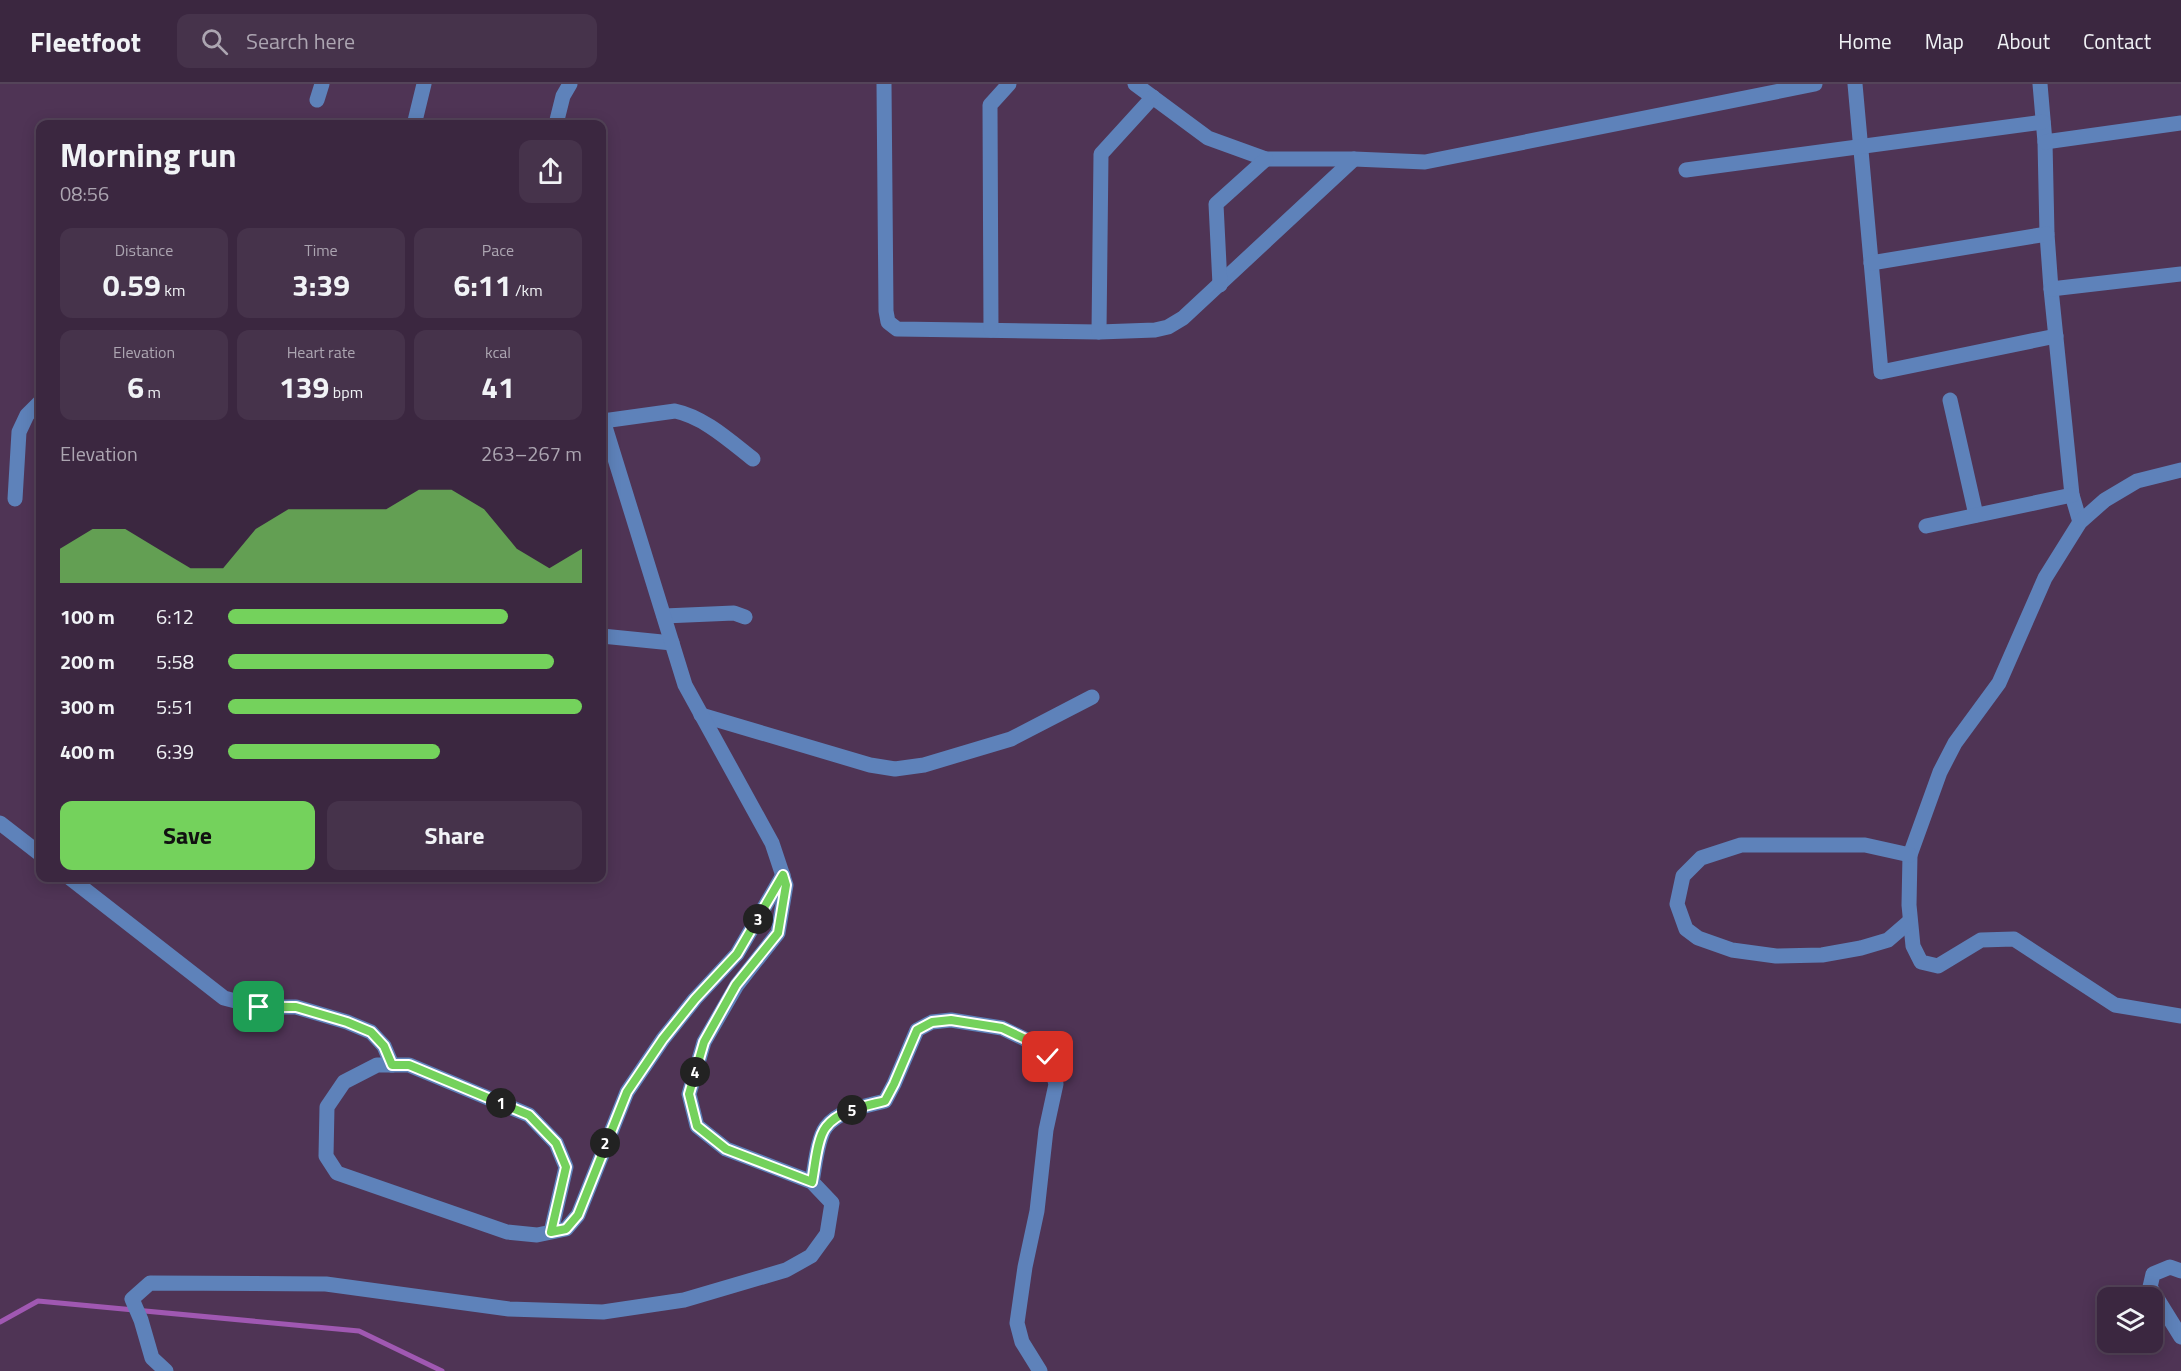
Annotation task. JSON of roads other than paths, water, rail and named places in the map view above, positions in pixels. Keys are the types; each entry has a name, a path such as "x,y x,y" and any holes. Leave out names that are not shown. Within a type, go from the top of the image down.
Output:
{"street":[{"path":"317,100 322,84"},
{"path":"415,120 423,84"},
{"path":"557,120 563,96 570,84"},
{"path":"884,84 888,322 897,329 1099,332 1155,330 1168,327 1183,318 1220,285 1354,159"},
{"path":"991,330 990,105 1009,84"},
{"path":"1135,84 1208,138 1266,159 1425,162 1775,88 1815,84"},
{"path":"1855,84 1881,372 2056,336"},
{"path":"2040,84 2045,142 2051,289 2072,495 2080,522"},
{"path":"1099,332 1101,154 1153,97"},
{"path":"1686,170 2043,122"},
{"path":"2045,142 2181,123"},
{"path":"1220,285 1216,204 1266,159"},
{"path":"1871,263 2047,234"},
{"path":"2051,289 2181,274"},
{"path":"1950,400 1976,515"},
{"path":"15,499 19,432 27,415 36,406"},
{"path":"606,419 675,411 685,413 715,430 753,459"},
{"path":"166,1371 152,1358 132,1299 150,1283 326,1284 509,1309 603,1312 684,1300 786,1270 811,1256 828,1234 832,1203 812,1182 726,1149 697,1126 689,1094 704,1042 736,985 778,933 786,885 772,843 685,685 606,432"},
{"path":"2181,470 2136,481 2105,500 2080,522 2044,578 1999,683 1954,743 1940,772 1910,855 1910,921 1913,946 1922,962 1938,966 1981,940 2014,939 2115,1005 2181,1016"},
{"path":"1926,526 2072,495"},
{"path":"664,616 734,613 745,617"},
{"path":"606,636 672,643"},
{"path":"701,715 870,765 895,769 924,765 1011,739 1092,697"},
{"path":"0,823 36,851"},
{"path":"1910,855 1865,845 1740,845 1701,858 1683,876 1677,904 1686,929 1698,938 1732,950 1776,956 1822,955 1861,948 1888,940 1910,921"},
{"path":"551,1232 566,1167 556,1143 529,1115 409,1065 377,1065 344,1082 327,1107 326,1156 337,1173 507,1232 537,1235 566,1229 578,1215 627,1092 663,1039 695,999 737,954 783,875"},
{"path":"75,882 224,998 259,1007 296,1007 347,1022 371,1032 384,1046 392,1065"},
{"path":"812,1182 825,1127 845,1113 885,1101 917,1030 932,1022 951,1020 1002,1028 1034,1043 1048,1057 1056,1084 1046,1130 1037,1211 1025,1267 1017,1323 1022,1342 1041,1371"},
{"path":"2181,1271 2170,1267 2153,1274 2150,1287 2181,1336"}],"waterway":[{"path":"0,1322 38,1301 359,1331 442,1371"}]}
